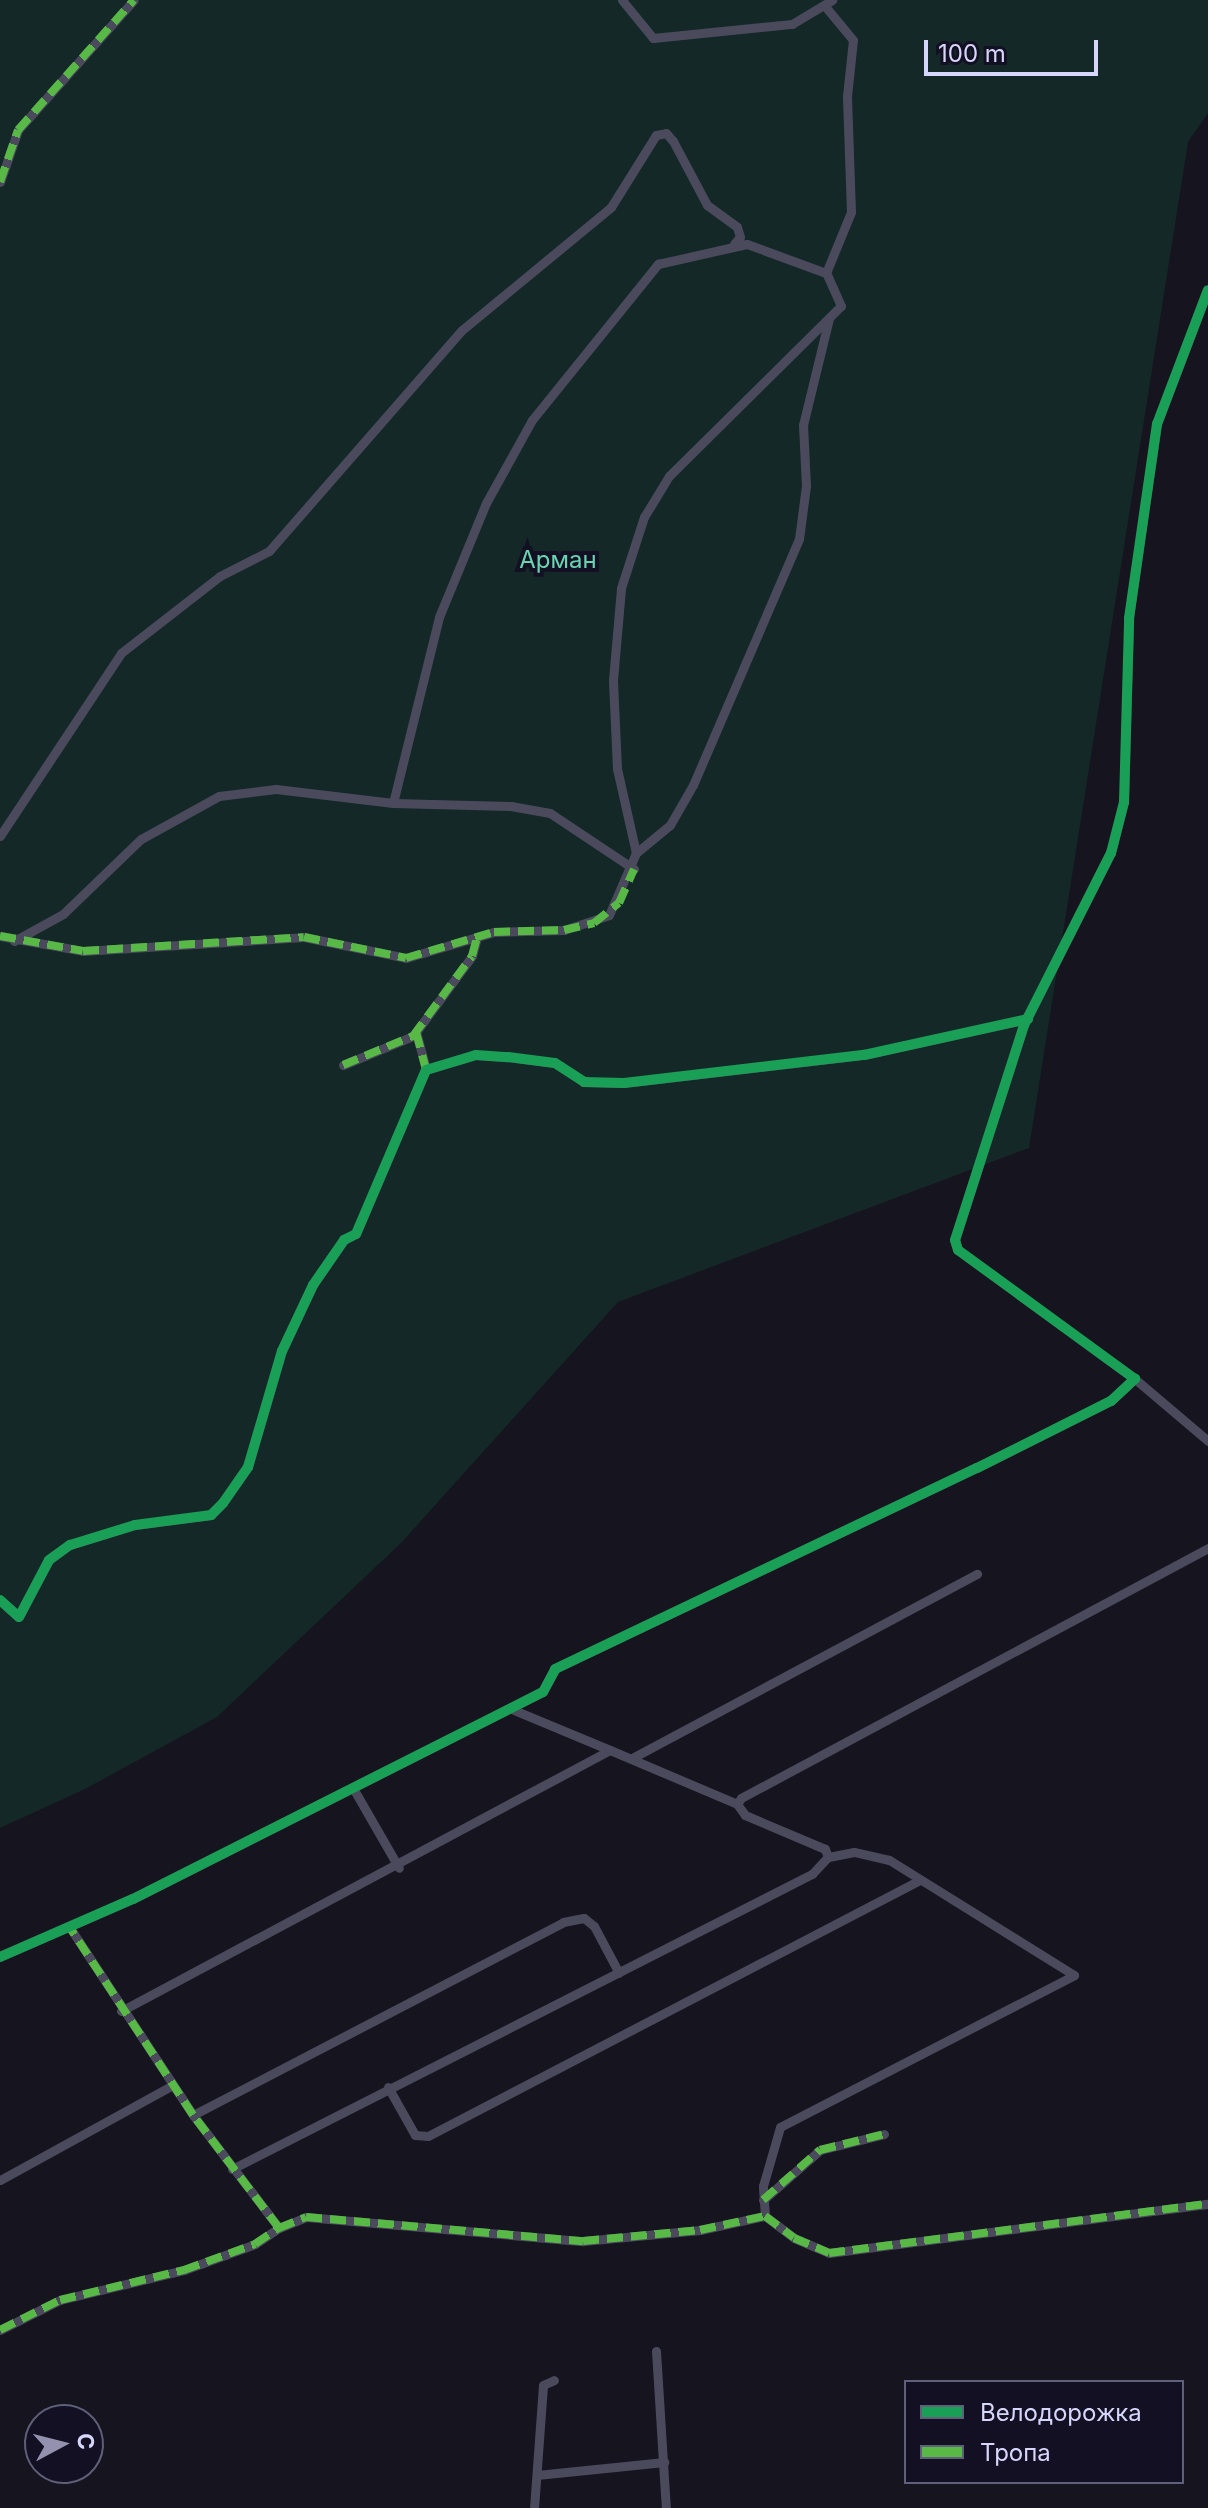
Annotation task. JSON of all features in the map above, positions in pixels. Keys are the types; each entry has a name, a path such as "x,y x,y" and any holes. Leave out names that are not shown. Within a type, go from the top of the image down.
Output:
{"street":[{"path":"0,182 18,130 134,0"},
{"path":"0,936 13,941 112,951 304,937 406,958 477,937 594,923 619,903 634,869 636,853 615,759 613,680 621,588 644,517 669,476 841,306 826,273 851,212 847,96 853,40 828,3 792,24 653,38 622,0"},
{"path":"0,836 121,653 220,576 269,551 462,330 611,207 656,135 666,133 707,205 737,227 740,237 734,244"},
{"path":"393,803 439,617 486,503 532,420 658,264 734,244 826,273"},
{"path":"1208,290 1157,424 1129,618 1124,802 1111,853 1077,930 1028,1019 955,1240 958,1250 1135,1379 1208,1441"},
{"path":"636,853 670,825 693,785 799,539 806,486 803,425 829,318"},
{"path":"13,941 63,914 141,839 219,796 276,789 393,803 511,806 550,813 634,869"},
{"path":"343,1065 416,1032 472,956 477,937"},
{"path":"0,1600 19,1617 49,1560 70,1545 135,1525 211,1515 223,1503 248,1467 282,1351 313,1285 344,1240 356,1234 409,1097 426,1070 476,1055 508,1057 555,1063 584,1082 624,1083 864,1055 1028,1019"},
{"path":"416,1032 426,1070"},
{"path":"0,1957 353,1788 543,1692 555,1669 1111,1401 1135,1379"},
{"path":"737,1804 762,1785 1208,1548"},
{"path":"634,1757 977,1574"},
{"path":"509,1708 634,1757 737,1804 745,1815 807,1839 828,1857"},
{"path":"121,2011 399,1868 610,1750"},
{"path":"353,1788 399,1868"},
{"path":"232,2169 812,1874 828,1857 873,1853 1074,1975 780,2127 763,2200 765,2216 794,2238 829,2253 1208,2204"},
{"path":"388,2087 415,2135 428,2136 920,1880"},
{"path":"193,2115 563,1922 584,1918 594,1926 619,1973"},
{"path":"69,1926 121,2011 193,2115 279,2228"},
{"path":"0,2180 173,2085"},
{"path":"763,2200 820,2150 884,2134"},
{"path":"0,2330 60,2300 184,2270 255,2244 279,2228 306,2217 583,2241 700,2230 765,2216"},
{"path":"656,2351 666,2508"},
{"path":"534,2508 543,2385 554,2380"},
{"path":"537,2475 664,2462"}],"green space":[{"name":"Арман","path":"0,0 1208,0 1208,113 1188,142 1029,1148 618,1302 401,1543 217,1717 85,1789 0,1828"}],"marked path":[{"path":"0,182 18,130 134,0"},
{"path":"0,936 83,951 304,937 406,958 494,932 564,930 594,923 619,903 634,869"},
{"path":"343,1065 413,1036 472,956 477,937"},
{"path":"416,1032 426,1070"},
{"path":"0,2330 60,2300 184,2270 255,2244 279,2228 193,2115 69,1926"},
{"path":"763,2200 820,2150 884,2134"},
{"path":"279,2228 306,2217 583,2241 700,2230 765,2216 794,2238 829,2253 1208,2204"}],"cycle path":[{"path":"0,1957 133,1899 543,1692 555,1669 977,1468 1111,1401 1135,1379 958,1250 955,1240 1024,1025 1111,853 1124,802 1129,618 1157,424 1208,290"},
{"path":"0,1600 19,1617 49,1560 70,1545 135,1525 211,1515 223,1503 248,1467 282,1351 313,1285 344,1240 356,1234 426,1070 476,1055 508,1057 555,1063 584,1082 624,1083 864,1055 1028,1019"}]}
